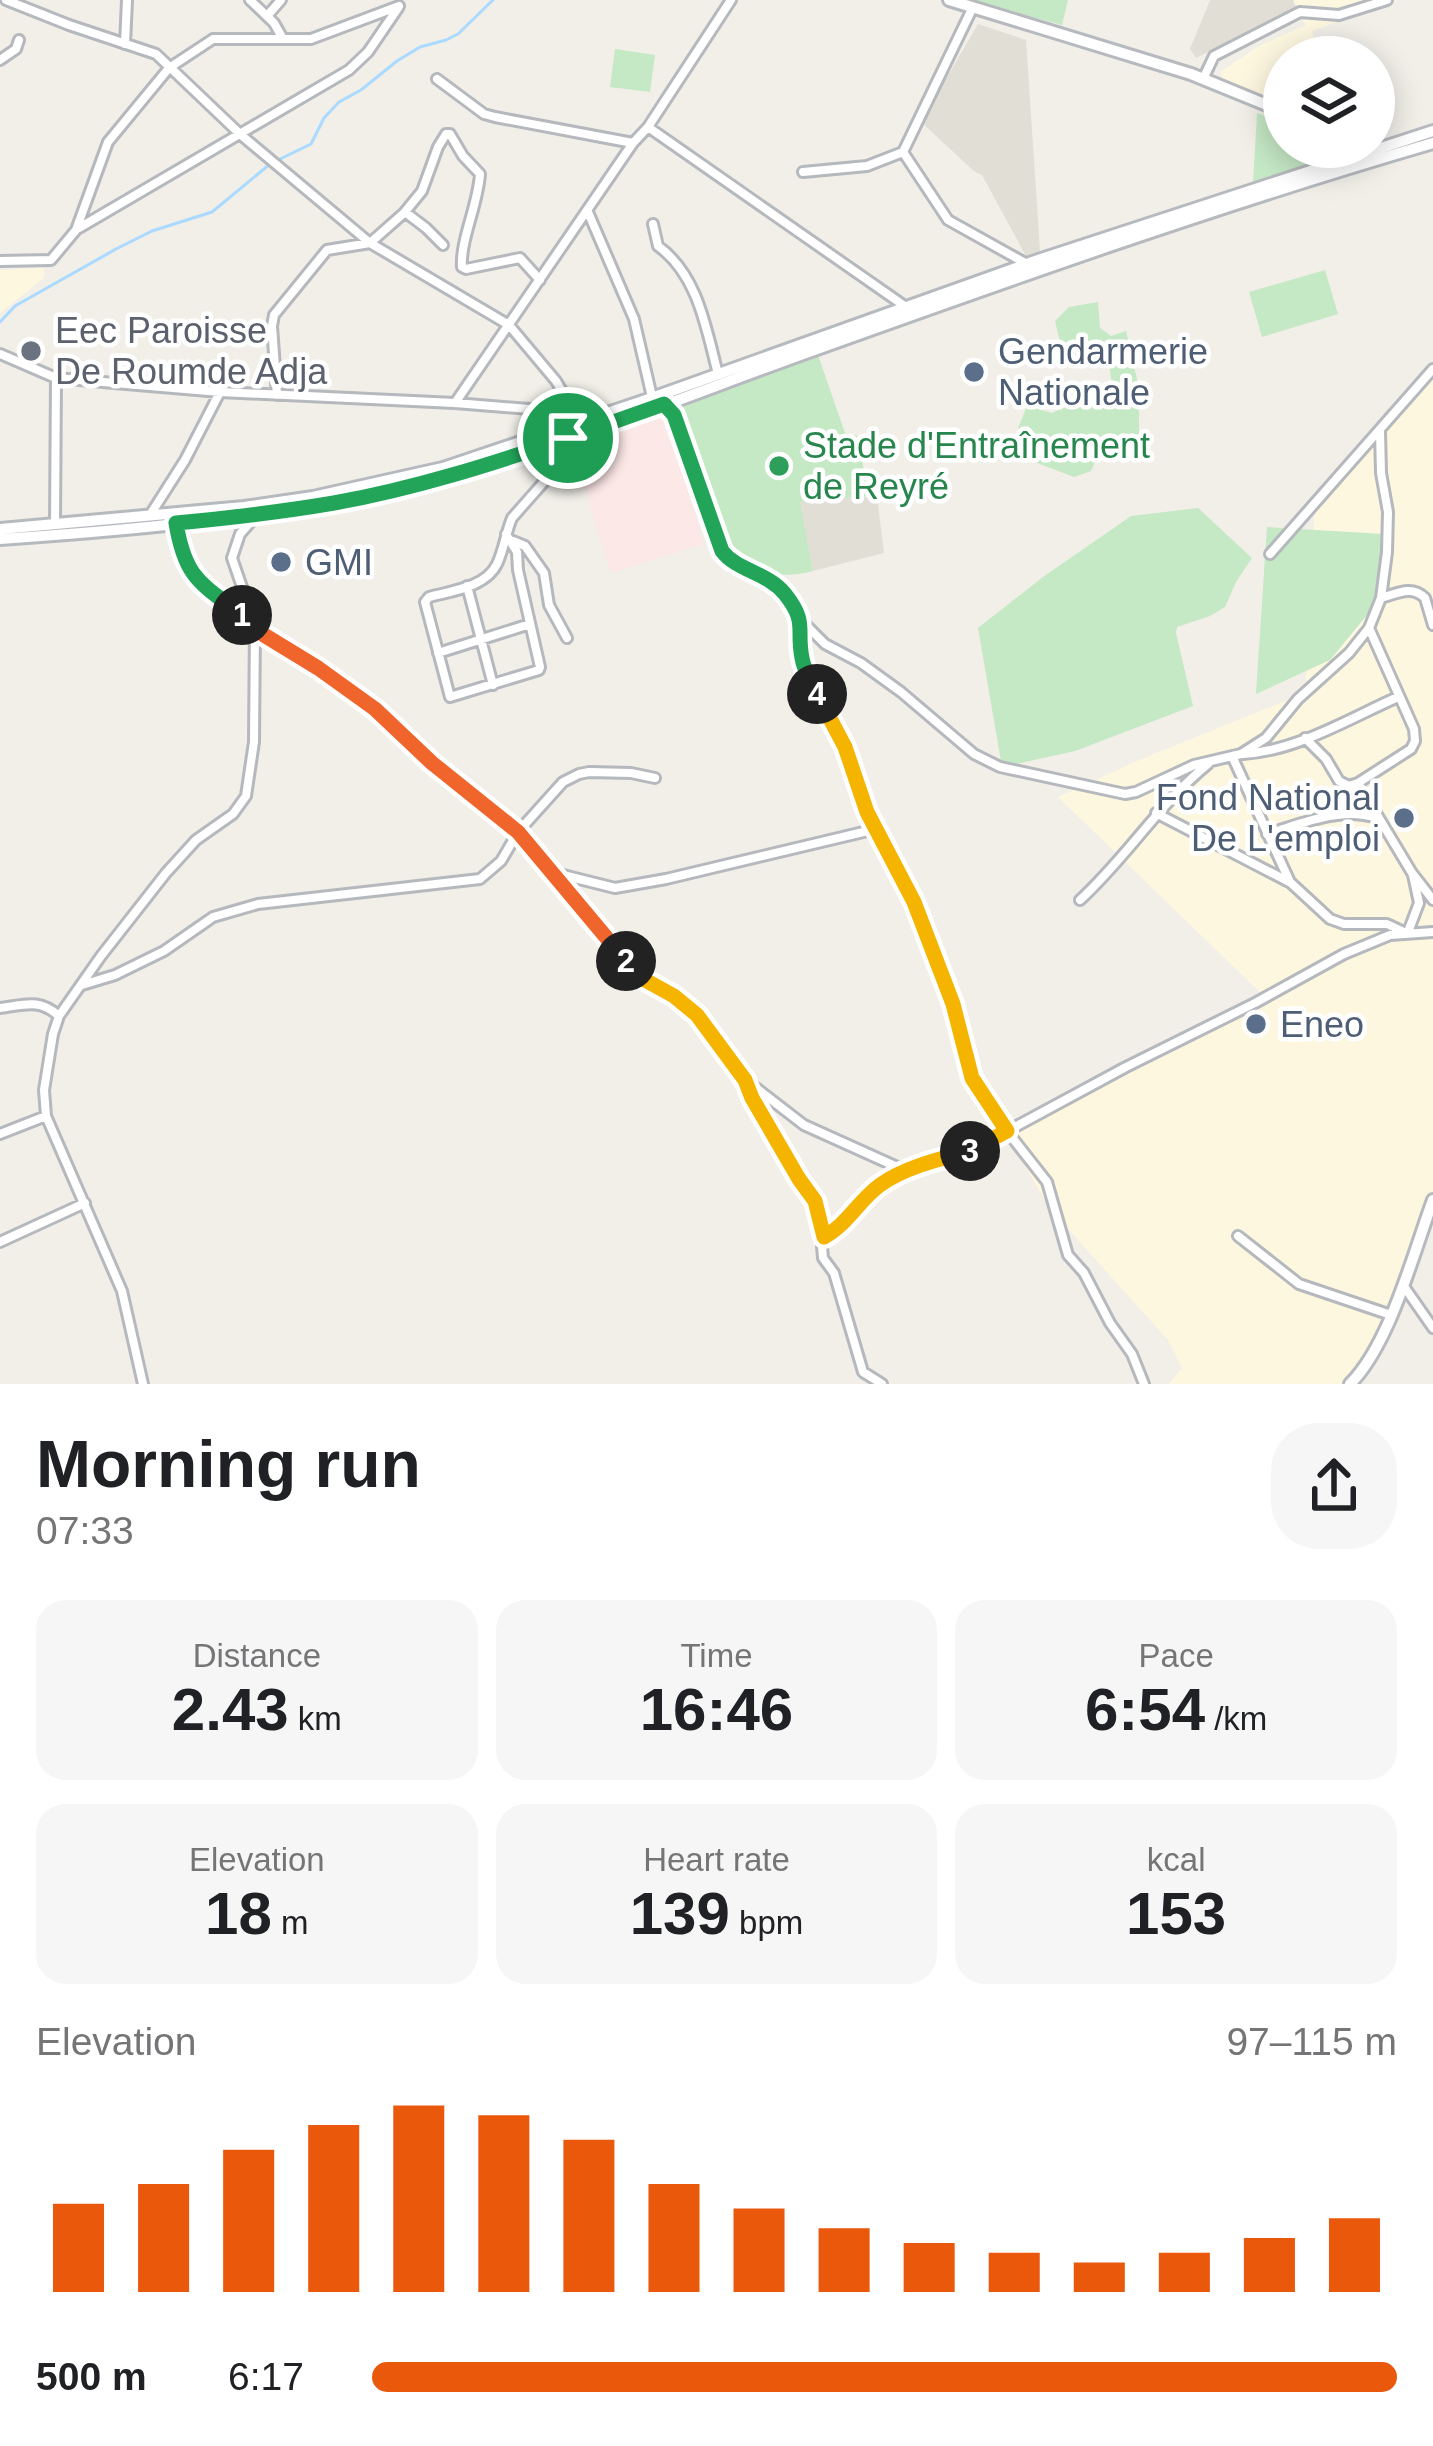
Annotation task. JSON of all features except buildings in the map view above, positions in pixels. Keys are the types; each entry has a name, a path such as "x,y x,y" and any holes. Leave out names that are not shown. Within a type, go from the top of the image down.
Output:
{"main road":[{"path":"949,0 1203,79 1263,103"},
{"path":"1395,142 1433,131"},
{"path":"0,529 244,507 443,469 658,401 1100,248 1433,143"},
{"path":"1395,147 1414,148"},
{"path":"0,539 257,514 338,502 444,477 568,438 718,374 905,307 1314,168"},
{"path":"1350,1384 1372,1360 1433,1200"}],"street":[{"path":"6,0 156,54 241,135 370,243 508,325 556,381 578,423"},
{"path":"125,44 127,0"},
{"path":"252,0 283,39"},
{"path":"267,16 281,0"},
{"path":"455,403 731,0"},
{"path":"1203,79 1214,56 1300,12 1339,15 1387,0"},
{"path":"0,261 51,260 76,230 108,142 169,68 212,39 311,39 399,6 368,52 349,70 76,230"},
{"path":"803,172 867,166 903,152 973,7"},
{"path":"0,60 16,49 19,40"},
{"path":"437,80 484,114 633,143"},
{"path":"648,127 905,307"},
{"path":"278,395 274,315 327,250 370,243 405,212 422,191 443,136 450,134 480,174 462,267 520,258 540,280"},
{"path":"903,152 948,220 1028,264"},
{"path":"587,211 634,319 658,401 674,415 728,560 769,578 825,644 901,692 974,754 1000,767 1125,794 1214,760 1275,749 1399,697"},
{"path":"405,212 443,245"},
{"path":"653,224 658,246 673,258 697,296 718,374"},
{"path":"2,356 56,378 553,411 578,423"},
{"path":"1270,554 1433,369"},
{"path":"55,525 56,378"},
{"path":"149,516 220,392"},
{"path":"1237,755 1266,738 1369,628 1381,598 1388,552 1380,431"},
{"path":"509,537 517,551 539,670 450,697 424,602 480,581 494,570 512,518 555,467 568,438"},
{"path":"143,1384 122,1291 46,1116 44,1090 59,1016 182,854 233,814 246,796 254,742 255,625 232,558 240,534 257,514"},
{"path":"176,523 184,558 195,578 264,635 375,709 432,763 518,832 645,980 697,1015 745,1080 815,1201 824,1237 823,1258 834,1273 863,1372 882,1384"},
{"path":"509,537 525,546 544,573 549,605 568,638"},
{"path":"467,586 493,685"},
{"path":"1381,598 1418,591 1429,597 1433,625"},
{"path":"801,620 803,666 845,747 875,829 914,902 946,985 972,1078 1047,1182 1068,1255 1084,1273 1132,1354 1144,1384"},
{"path":"438,652 530,625"},
{"path":"1305,738 1344,784 1358,783 1405,754 1415,742 1369,628"},
{"path":"1321,732 1326,759"},
{"path":"1237,755 1291,883"},
{"path":"1080,900 1156,813 1214,760"},
{"path":"81,986 164,951 213,917 258,904 480,879 502,861 518,832 563,782 579,774 604,772 655,778"},
{"path":"1358,783 1433,900"},
{"path":"1156,813 1291,883 1337,923 1387,924 1407,932"},
{"path":"1267,834 1335,815 1362,814 1381,821"},
{"path":"553,873 615,888 875,829"},
{"path":"1407,932 1419,902 1412,873"},
{"path":"824,1237 836,1231 876,1188 907,1171 971,1150 1344,953 1407,932 1433,932"},
{"path":"0,1008 35,1003 59,1016"},
{"path":"745,1080 805,1125 907,1171"},
{"path":"0,1134 46,1116"},
{"path":"0,1242 85,1203"},
{"path":"1238,1236 1299,1283 1390,1315"},
{"path":"1402,1284 1433,1328"}],"shaded area":[{"path":"1210,0 1293,0 1296,7 1196,58 1190,49"},
{"path":"1293,0 1398,0 1312,31 1313,36 1281,36 1306,25"},
{"path":"978,24 1026,40 1040,251 1026,256 982,175 921,122"},
{"path":"1263,44 1263,98 1224,81 1220,72"},
{"path":"41,268 44,278 0,313 0,270"},
{"path":"1433,366 1433,1198 1384,1329 1349,1384 1169,1384 1182,1368 1168,1340 1051,1210 1004,1131 1266,998 1058,797 1305,693 1314,517 1330,484"},
{"path":"665,416 704,544 611,573 571,445"},
{"path":"877,496 884,553 813,571 799,501"}],"green space":[{"path":"970,0 1068,0 1062,25"},
{"path":"615,49 655,55 650,92 610,87"},
{"path":"1257,113 1263,115 1263,168 1295,168 1253,182"},
{"path":"1325,270 1338,314 1262,337 1249,292"},
{"path":"1098,302 1100,328 1111,336 1126,331 1139,388 1139,443 1100,450 1091,471 1074,477 1032,461 1018,428 1027,406 1052,413 1082,399 1099,401 1112,385 1108,356 1099,351 1066,366 1055,321 1069,307"},
{"name":"Stade d'Entraînement de Reyré","path":"818,355 845,433 858,436 868,496 800,502 813,571 778,574 728,555 676,408"},
{"path":"1198,508 1252,558 1225,607 1177,627 1193,706 1075,751 1002,767 978,628 1131,516"},
{"path":"1267,527 1383,534 1381,598 1330,660 1256,694"}],"waterway":[{"path":"278,160 311,144 324,118 339,102 420,47 458,34 493,0"},
{"path":"0,322 15,306 116,249 152,231 212,212 270,164"}],"place":[{"name":"Eec Paroisse De Roumde Adja","path":"31,351"},
{"name":"Gendarmerie Nationale","path":"974,372"},
{"name":"Stade d'Entraînement de Reyré","path":"779,466"},
{"name":"GMI","path":"281,562"},
{"name":"Fond National De L'emploi","path":"1404,818"},
{"name":"Eneo","path":"1256,1024"}],"route":[{"path":"664,404 674,415 722,551 728,560 769,578 801,620 803,666 845,747 867,812 914,902 953,1004 972,1078 1007,1131 971,1150 884,1182 836,1231 824,1237 815,1201 745,1080 697,1015 645,980 626,961 518,832 494,811 432,763 375,709 264,635 195,578 179,543 176,523 338,502 444,477 568,438 664,404"}]}
